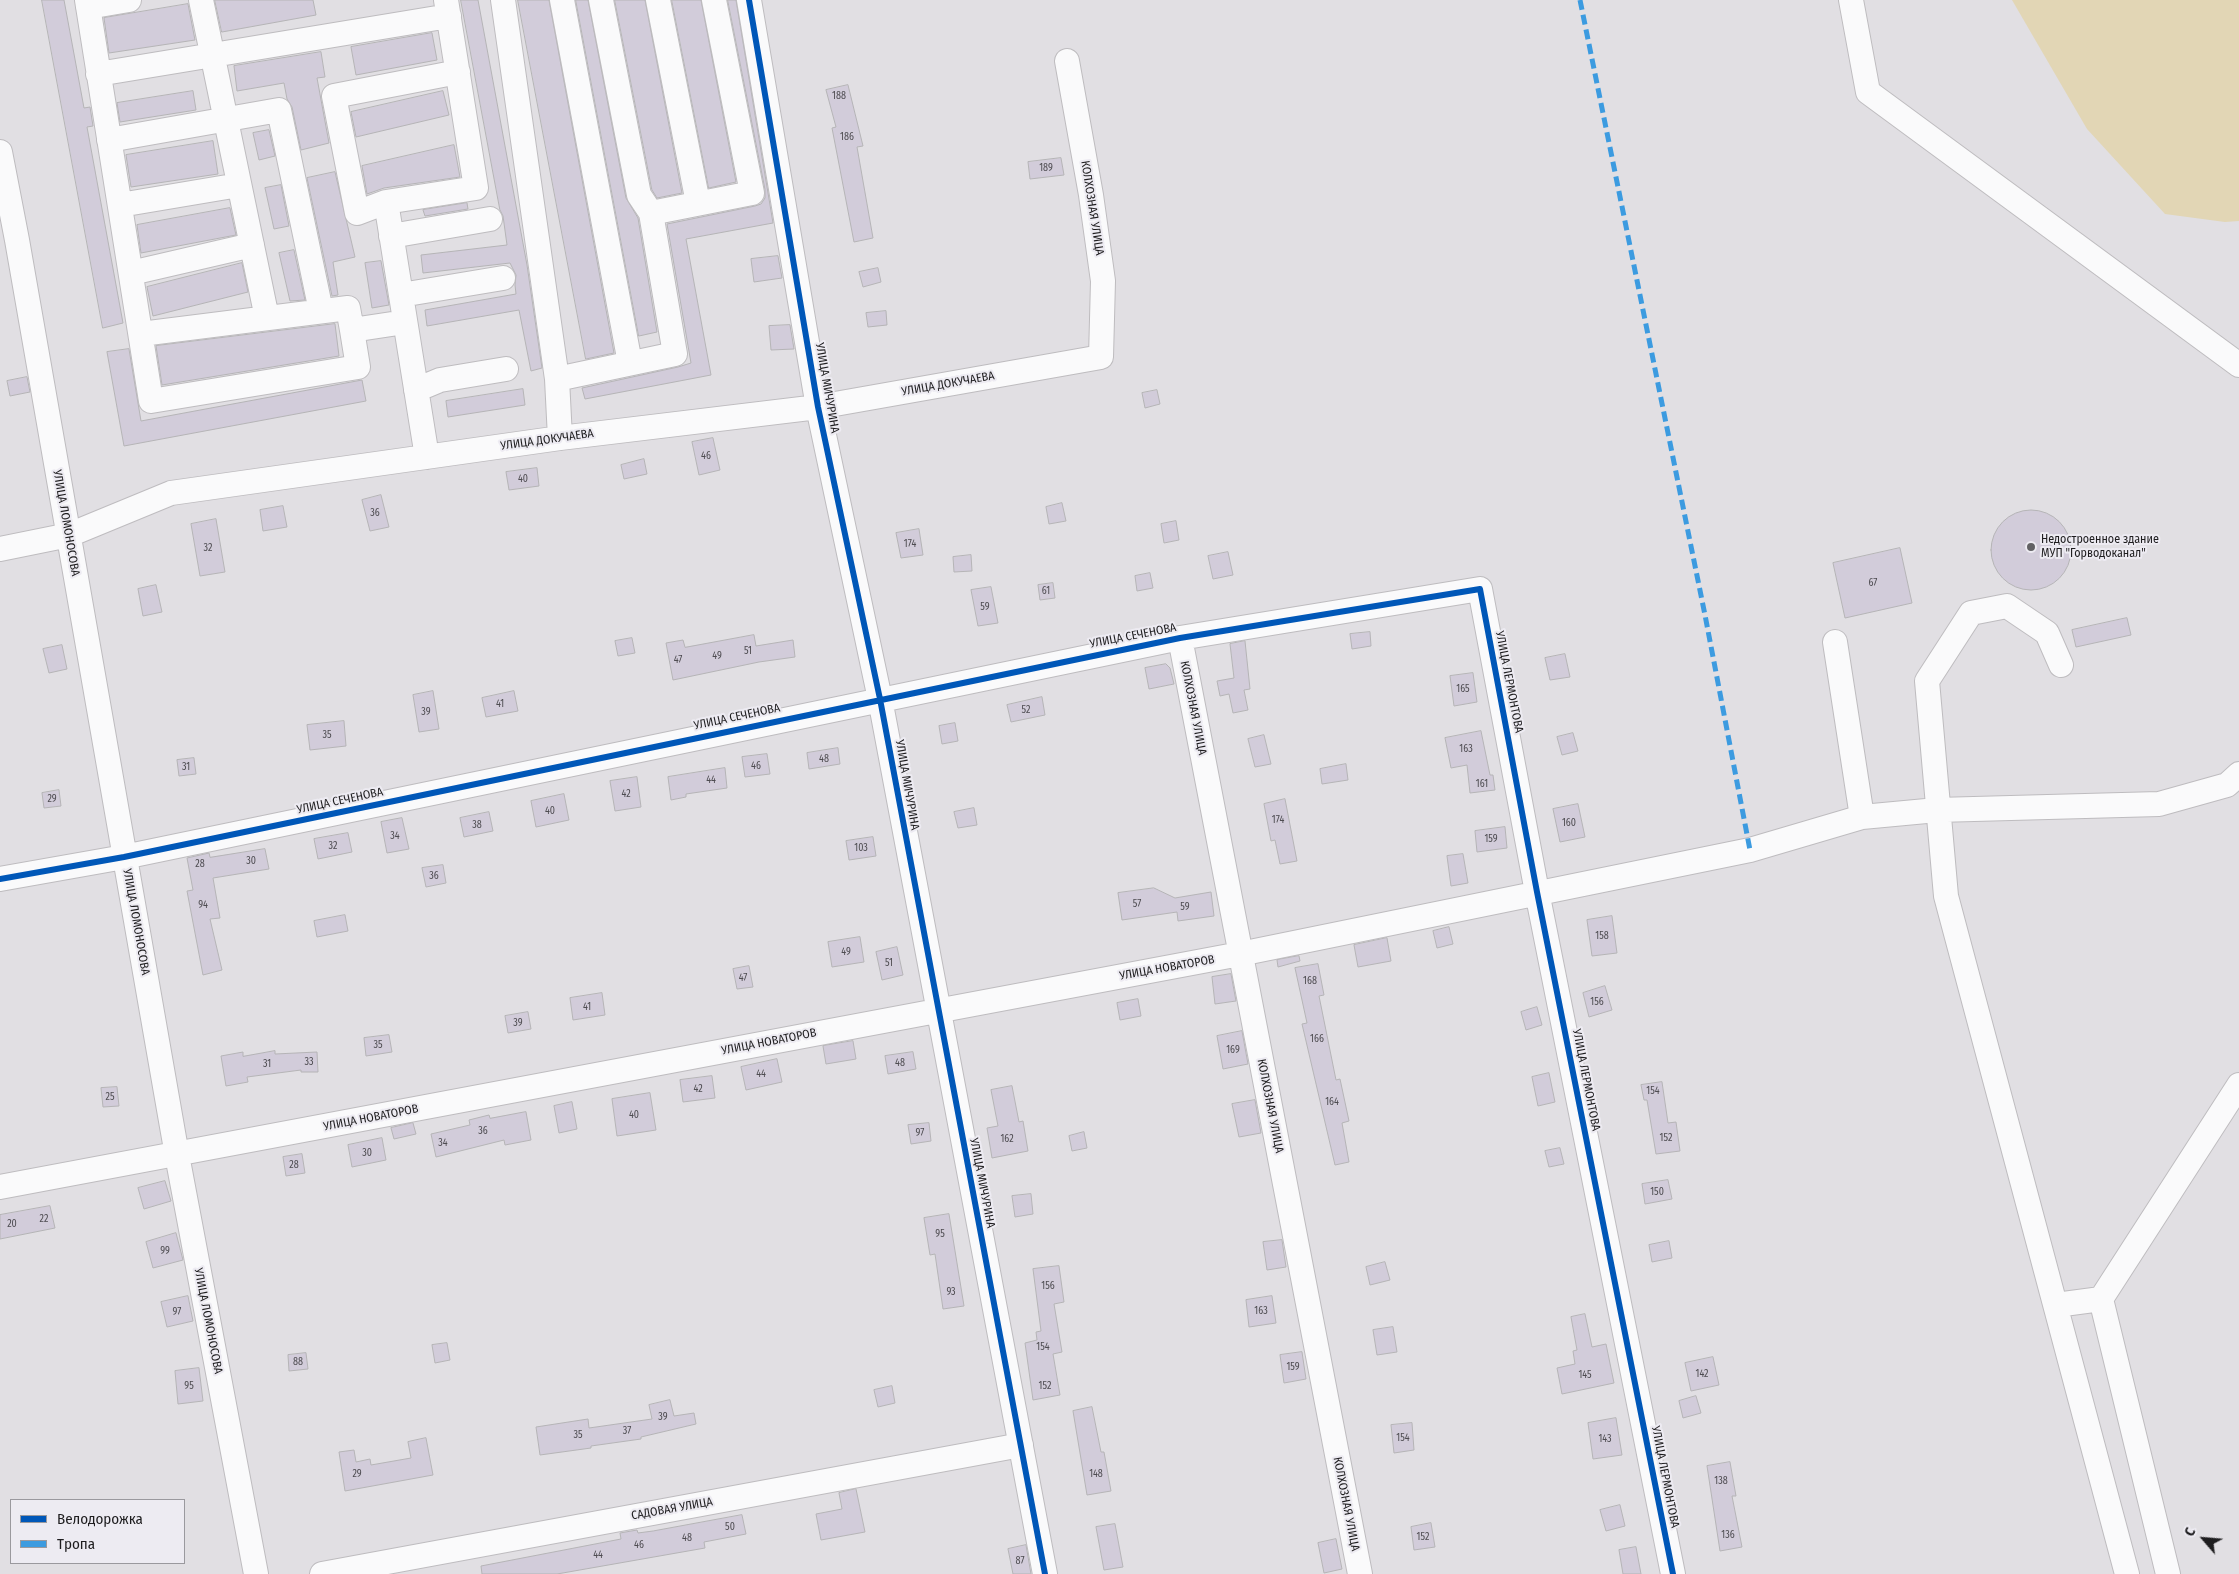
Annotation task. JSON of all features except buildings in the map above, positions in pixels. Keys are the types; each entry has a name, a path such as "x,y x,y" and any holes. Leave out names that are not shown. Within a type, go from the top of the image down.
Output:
{"street":[{"path":"129,0 87,4 151,401 358,367 348,308 141,334"},
{"path":"201,0 267,318"},
{"path":"503,0 557,379 560,438"},
{"path":"562,0 630,363"},
{"path":"557,379 675,354 651,212 639,194 601,0"},
{"path":"658,0 698,204"},
{"path":"651,212 752,193 714,0"},
{"name":"УЛИЦА МИЧУРИНА","path":"750,0 818,407 880,699 1045,1574"},
{"path":"1851,0 1868,92 2239,365"},
{"path":"98,74 212,55 447,8 458,72 476,188 386,202 357,213 334,96 458,72"},
{"name":"КОЛХОЗНАЯ УЛИЦА","path":"1067,61 1091,195 1103,281 1101,357"},
{"path":"109,140 279,110 321,311"},
{"name":"УЛИЦА ЛОМОНОСОВА","path":"0,152 9,241 69,535 177,1155 256,1574"},
{"path":"120,205 239,185"},
{"path":"386,202 427,457"},
{"path":"391,236 490,219"},
{"path":"131,273 252,245"},
{"path":"401,296 503,278"},
{"path":"352,330 405,322"},
{"name":"УЛИЦА ДОКУЧАЕВА","path":"0,549 69,535 172,493 560,438 818,407 1101,357"},
{"path":"416,390 440,380 506,369"},
{"name":"УЛИЦА СЕЧЕНОВА","path":"0,879 124,857 1180,638 1480,589"},
{"name":"УЛИЦА ЛЕРМОНТОВА","path":"1480,589 1537,892 1673,1574"},
{"path":"2061,665 2047,633 2007,606 1971,613 1927,681 1946,896 2127,1574"},
{"name":"КОЛХОЗНАЯ УЛИЦА","path":"1180,638 1360,1574"},
{"path":"1835,642 1862,816"},
{"name":"УЛИЦА НОВАТОРОВ","path":"0,1187 1240,954 1750,850 1862,816 1937,810 2158,804 2227,785 2239,774"},
{"path":"2168,1574 2101,1299 2239,1086"},
{"path":"2056,1305 2101,1299"},
{"name":"САДОВАЯ УЛИЦА","path":"322,1574 1021,1445"}],"shaded area":[{"path":"2012,0 2239,0 2239,221 2225,222 2165,214 2087,129"}],"marked path":[{"path":"1580,0 1705,615 1750,850"}],"cycle path":[{"path":"749,0 818,407 880,699 1045,1574"},
{"path":"0,879 124,857 1180,638 1480,589 1537,892 1673,1574"}],"place":[{"name":"Недостроенное здание МУП \"Горводоканал\"","path":"2031,547"}]}
